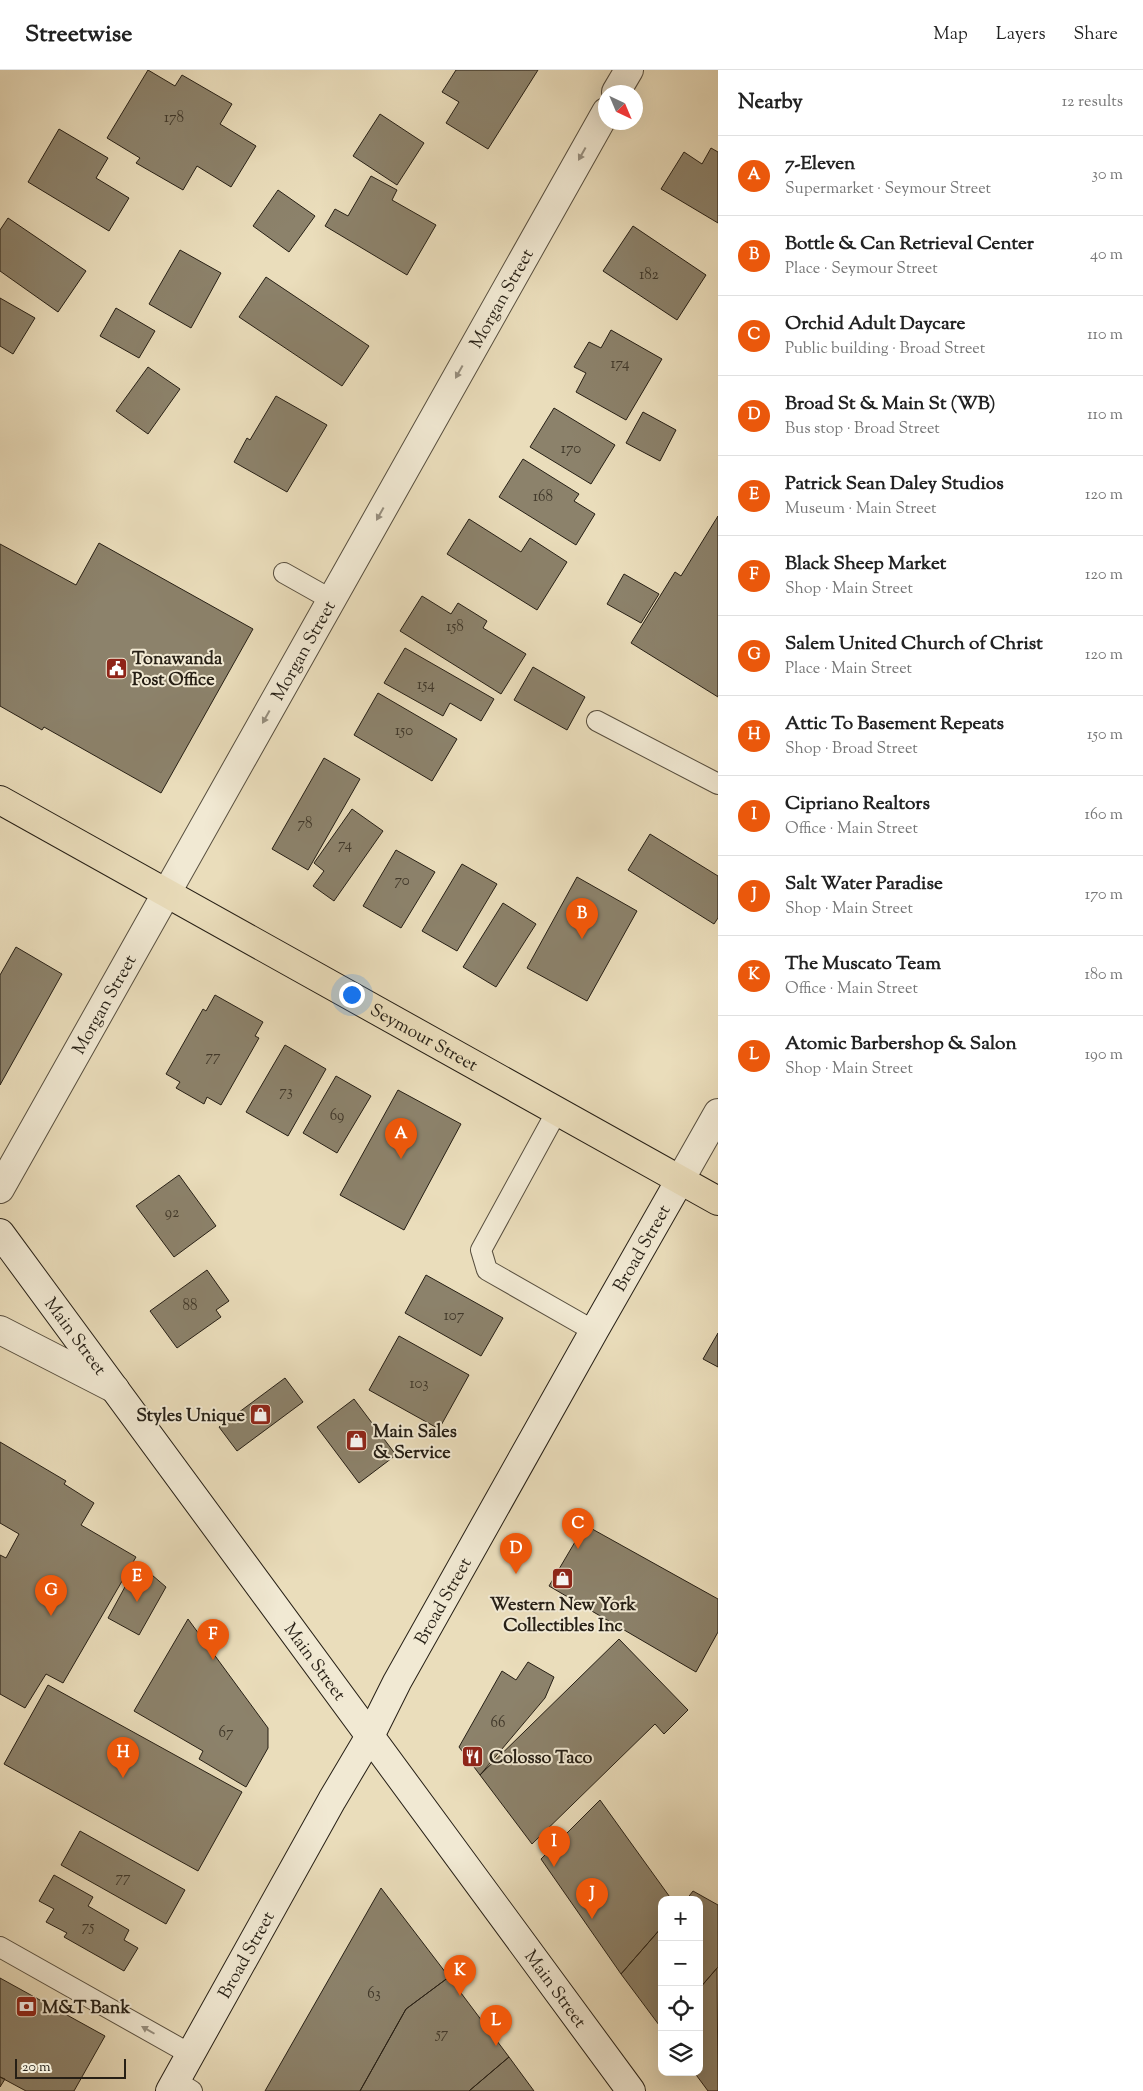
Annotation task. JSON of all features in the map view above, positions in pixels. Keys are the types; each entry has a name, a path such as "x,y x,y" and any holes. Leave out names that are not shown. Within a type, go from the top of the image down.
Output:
{"main road":[{"name":"Seymour Street","path":"0,800 718,1202"}],"street":[{"path":"620,85 629,70"},
{"name":"Morgan Street","path":"0,1189 598,126"},
{"name":"Broad Street","path":"179,2088 190,2054 332,1800 370,1736 397,1682 718,1112"},
{"name":"Main Street","path":"0,1233 631,2091"},
{"path":"0,1330 115,1389"}],"lane":[{"path":"284,573 332,600"},
{"path":"597,721 718,784"},
{"path":"556,1111 481,1250 487,1270 594,1331"},
{"path":"0,1947 190,2054"}],"building":[{"path":"148,70 175,86 182,75 232,104 220,124 256,146 231,187 197,166 183,190 136,163 140,158 107,138"},
{"path":"456,70 538,70 488,149 446,123 459,102 442,92"},
{"path":"380,114 424,143 397,185 353,156"},
{"path":"59,129 108,158 96,178 129,198 109,231 28,182"},
{"path":"711,148 718,152 718,223 661,189 684,152 702,164"},
{"path":"371,176 397,190 392,200 436,225 407,275 325,226 335,209 348,216"},
{"path":"278,190 315,216 289,252 253,226"},
{"path":"8,218 86,271 58,312 0,271 0,230"},
{"path":"633,226 706,275 677,320 603,271"},
{"path":"180,250 221,273 191,328 149,304"},
{"path":"266,277 369,346 342,386 239,317"},
{"path":"0,298 35,318 13,354 0,346"},
{"path":"116,308 155,331 139,358 100,336"},
{"path":"611,330 662,359 626,420 576,392 586,373 574,367 589,342 601,348"},
{"path":"148,367 180,389 148,434 116,411"},
{"path":"276,396 327,425 287,492 234,462 247,438 250,440"},
{"path":"554,408 615,445 591,484 530,447"},
{"path":"643,412 676,430 660,461 626,443"},
{"path":"523,459 579,494 574,501 595,514 576,545 499,497"},
{"path":"718,516 718,697 631,643 675,572 681,576"},
{"path":"469,519 521,552 530,538 567,562 537,610 447,554"},
{"name":"Tonawanda Post Office","path":"99,543 253,629 161,793 44,727 42,730 0,706 0,544 76,585"},
{"path":"624,574 659,594 641,623 607,604"},
{"path":"422,596 451,614 458,603 487,621 483,628 526,654 501,694 400,631"},
{"path":"405,648 494,699 481,721 450,703 443,716 384,683"},
{"path":"533,667 585,697 567,730 514,700"},
{"path":"378,693 457,739 432,781 354,735"},
{"path":"324,758 360,779 308,870 272,849"},
{"path":"352,809 383,831 334,901 313,886 324,871 314,863"},
{"path":"650,834 718,876 718,918 714,924 628,870"},
{"path":"396,850 435,872 401,928 363,906"},
{"path":"462,864 497,884 457,951 422,931"},
{"path":"577,877 637,911 587,1001 527,968"},
{"path":"503,903 536,924 496,987 463,967"},
{"path":"16,947 62,974 0,1085 0,975"},
{"path":"215,995 263,1022 255,1036 259,1038 221,1105 207,1097 204,1104 176,1088 180,1082 166,1074 203,1009 206,1011"},
{"path":"285,1045 326,1069 288,1136 246,1112"},
{"path":"336,1076 371,1096 337,1153 303,1133"},
{"path":"398,1090 461,1124 404,1230 340,1195"},
{"path":"179,1175 216,1226 174,1257 136,1206"},
{"path":"207,1270 229,1301 216,1310 221,1317 177,1348 150,1311"},
{"path":"426,1275 503,1318 481,1356 405,1313"},
{"path":"718,1333 718,1367 703,1359"},
{"path":"399,1336 469,1375 439,1429 369,1390"},
{"name":"Styles Unique","path":"285,1378 303,1402 237,1451 219,1427"},
{"name":"Main Sales & Service","path":"354,1399 396,1455 359,1483 317,1427"},
{"path":"0,1442 66,1481 64,1484 94,1503 81,1525 136,1557 63,1683 46,1674 25,1708 0,1694 0,1555 6,1558 19,1534 0,1523"},
{"path":"585,1525 718,1599 718,1632 696,1672 549,1586"},
{"path":"138,1563 166,1587 139,1635 108,1618"},
{"path":"188,1619 268,1728 268,1748 246,1787 199,1759 203,1751 134,1711"},
{"path":"619,1639 688,1710 664,1734 655,1724 532,1844 480,1775"},
{"path":"528,1662 554,1677 545,1698 480,1775 459,1747 502,1671 516,1680"},
{"path":"48,1685 242,1792 198,1871 4,1764"},
{"path":"600,1800 669,1896 658,1896 658,1932 621,1974 541,1859"},
{"path":"80,1831 185,1890 166,1924 61,1865"},
{"path":"54,1875 93,1897 88,1906 129,1930 124,1940 138,1948 124,1971 64,1937 67,1933 46,1922 54,1909 39,1901"},
{"path":"381,1888 449,1977 406,2009 360,2091 265,2091"},
{"path":"693,1891 702,1896 689,1896"},
{"path":"703,1897 718,1905 718,1967 703,1984"},
{"path":"658,1932 658,2024 621,1974"},
{"path":"717,1968 718,2091 708,2091 697,2076 703,2076 703,1984"},
{"path":"449,1977 509,2057 469,2091 360,2091 406,2009"},
{"name":"M&T Bank","path":"0,1978 105,2036 74,2091 26,2091 0,2077"},
{"path":"509,2057 534,2091 469,2091"},
{"path":"0,2077 5,2079 0,2087"}],"place":[{"name":"Tonawanda Post Office","path":"116,668"},
{"name":"Bottle & Can Retrieval Center","path":"582,939"},
{"name":"7-Eleven","path":"401,1159"},
{"name":"Styles Unique","path":"261,1415"},
{"name":"Main Sales & Service","path":"357,1441"},
{"name":"Orchid Adult Daycare","path":"578,1549"},
{"name":"Broad St & Main St (WB)","path":"516,1574"},
{"name":"Western New York Collectibles Inc","path":"563,1579"},
{"name":"Patrick Sean Daley Studios","path":"137,1602"},
{"name":"Salem United Church of Christ","path":"51,1616"},
{"name":"Black Sheep Market","path":"213,1660"},
{"name":"Colosso Taco","path":"473,1757"},
{"name":"Attic To Basement Repeats","path":"123,1778"},
{"name":"Cipriano Realtors","path":"554,1867"},
{"name":"Salt Water Paradise","path":"592,1919"},
{"name":"The Muscato Team","path":"460,1996"},
{"name":"M&T Bank","path":"26,2007"},
{"name":"Atomic Barbershop & Salon","path":"496,2046"}]}
